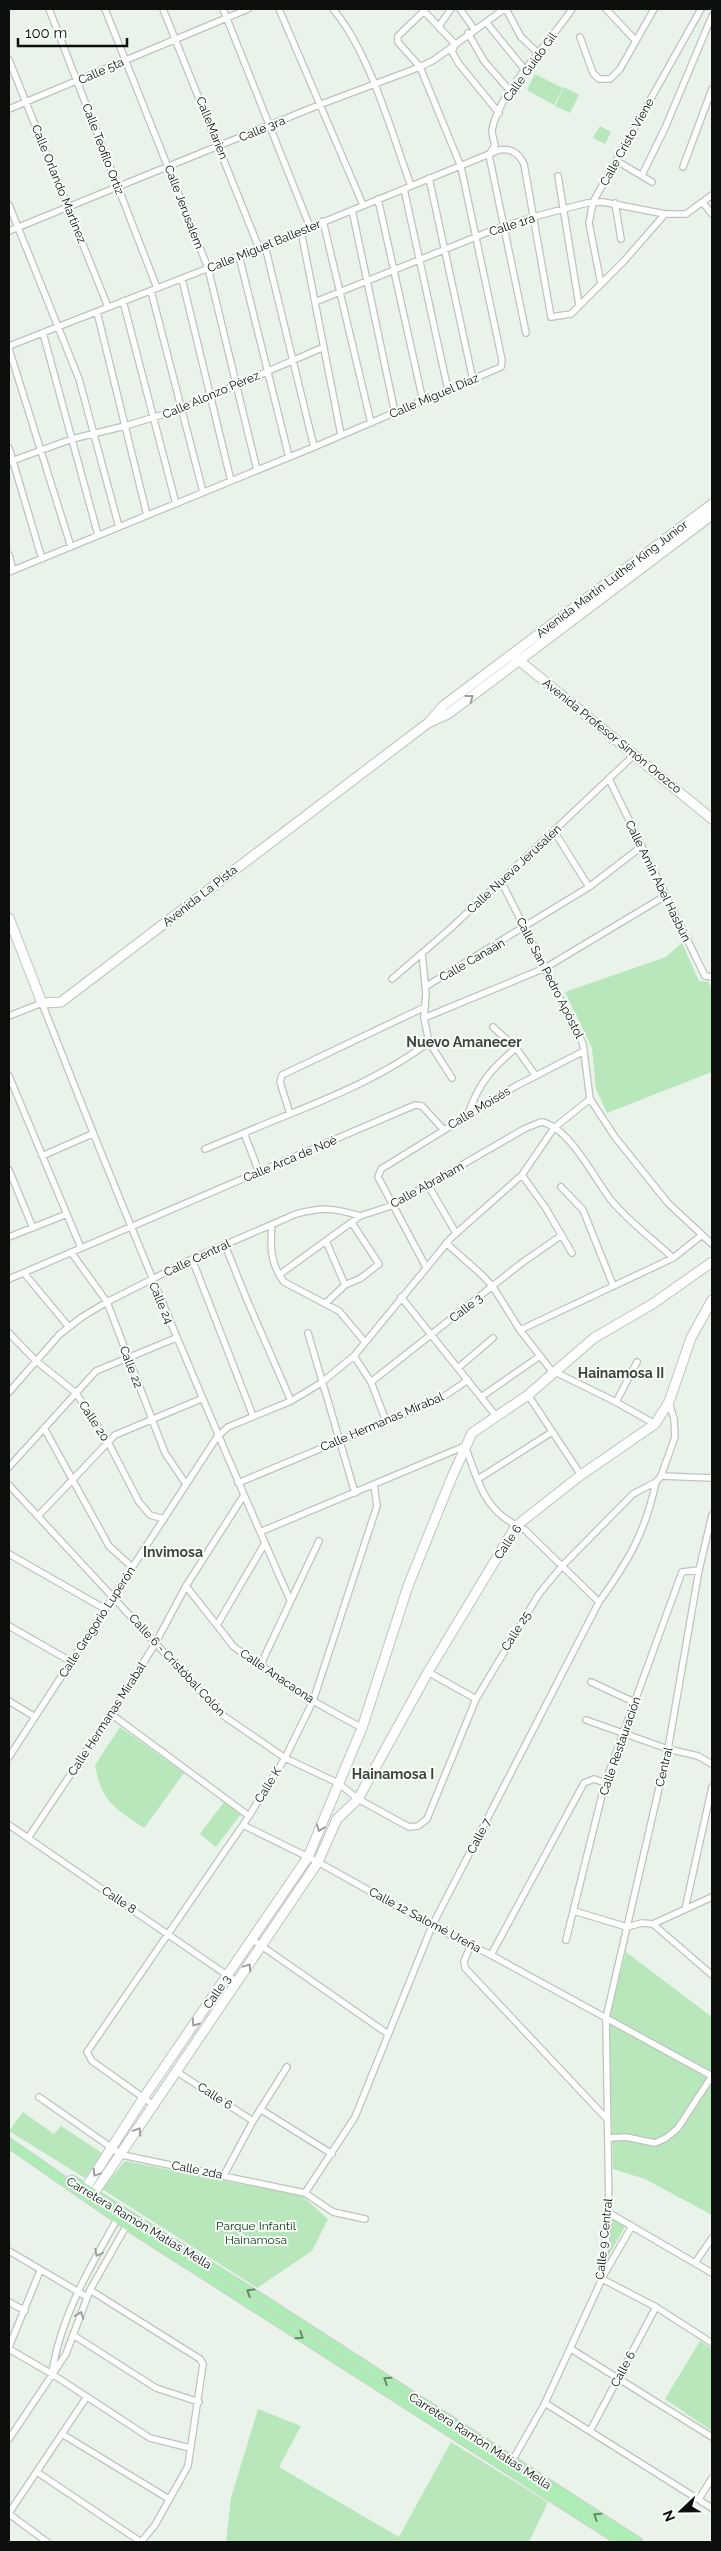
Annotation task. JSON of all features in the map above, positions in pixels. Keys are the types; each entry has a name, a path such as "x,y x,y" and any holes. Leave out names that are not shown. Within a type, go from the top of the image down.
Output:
{"main road":[{"name":"Carretera Ramón Matías Mella","path":"9,2143 510,2466 622,2542"},
{"name":"Carretera Ramón Matías Mella","path":"510,2466 638,2542"}],"street":[{"name":"Calle Teofilo Ortiz","path":"49,9 157,288"},
{"name":"Calle Jerusalem","path":"105,9 208,268 257,470"},
{"name":"CalleMarien","path":"163,9 262,247 293,360 314,447"},
{"path":"223,9 271,125 310,227"},
{"name":"Calle 5ta","path":"9,110 248,9"},
{"path":"279,9 363,205"},
{"path":"333,9 346,24 374,86 411,186"},
{"path":"439,26 451,9"},
{"path":"460,9 474,28"},
{"path":"505,9 521,37 538,54"},
{"name":"Calle 3ra","path":"9,231 319,105 374,86 420,67 434,60 474,28 486,22 496,11 505,9"},
{"name":"Calle Guido Gil","path":"526,333 489,155 495,145 492,132 499,112 510,92 572,9"},
{"path":"606,9 636,41"},
{"path":"580,37 593,73 599,79 610,79 616,74 654,9"},
{"name":"Calle Cristo Viene","path":"601,284 589,223 593,202 701,9"},
{"path":"423,10 455,44 452,52 459,64 499,112"},
{"name":"Calle Miguel Díaz","path":"11,571 314,447 494,372 501,367 502,360 477,237 460,167 420,67 398,42 398,36 423,10"},
{"path":"642,175 665,128 712,16"},
{"path":"486,22 514,60 526,70"},
{"path":"468,33 484,61 510,92"},
{"name":"Calle Orlando Martinez","path":"9,60 108,307"},
{"path":"683,167 712,89"},
{"name":"Calle Miguel Ballester","path":"9,347 262,247 429,178 508,149 519,154 524,164 533,217"},
{"path":"616,161 652,182"},
{"path":"558,176 580,305"},
{"path":"429,178 473,380"},
{"path":"404,189 448,390"},
{"name":"Calle 1ra","path":"315,302 446,249 533,217 593,202 615,203 665,214 686,214 712,195"},
{"path":"378,199 423,401"},
{"path":"615,203 621,239"},
{"path":"703,203 712,214"},
{"path":"9,205 79,379 118,527"},
{"path":"352,210 395,413"},
{"path":"533,217 551,317 571,314 665,214"},
{"path":"324,222 371,423"},
{"path":"301,231 341,435"},
{"path":"239,256 289,457"},
{"path":"182,279 231,481"},
{"path":"150,291 203,492"},
{"path":"123,302 176,504"},
{"path":"97,312 147,515"},
{"path":"43,333 98,536"},
{"path":"9,347 71,547"},
{"name":"Calle Alonzo Pérez","path":"11,461 72,439 125,426 181,409 324,347"},
{"path":"9,448 11,461 42,559"},
{"name":"Avenida Martín Luther King Junior","path":"512,654 712,504"},
{"name":"Avenida Martín Luther King Junior","path":"519,660 712,514"},
{"path":"9,556 11,571"},
{"name":"Avenida Profesor Simón Orozco","path":"512,654 712,819"},
{"name":"Avenida La Pista","path":"428,723 442,706 512,654"},
{"name":"Avenida La Pista","path":"42,1003 49,1005 61,1002 428,723 448,714 519,660"},
{"name":"Calle Nueva Jerusalén","path":"392,979 501,881 634,755"},
{"name":"Calle Amín Abel Hasbún","path":"609,779 705,976 712,977"},
{"path":"554,831 589,887"},
{"name":"Calle Canaán","path":"425,987 525,929 589,887 641,847"},
{"name":"Calle San Pedro Apóstol","path":"501,881 584,1044 590,1099 615,1136 668,1203 712,1244"},
{"path":"424,1018 545,968 665,896"},
{"path":"9,918 42,1003 9,1016"},
{"path":"422,954 425,987 424,1018 429,1042 452,1078"},
{"name":"Calle 24","path":"42,1003 92,1134 151,1279 217,1437 290,1600"},
{"path":"290,1114 280,1082 282,1074 425,1007"},
{"path":"493,1027 516,1048 536,1076"},
{"path":"205,1149 364,1083 412,1056 429,1042"},
{"path":"468,1114 474,1098 491,1070 516,1048"},
{"name":"Calle Moisés","path":"392,1206 378,1177 378,1172 468,1114 584,1051"},
{"path":"9,1076 81,1248"},
{"path":"217,1437 228,1427 291,1401 321,1383 354,1356 446,1243 522,1175 554,1128 590,1099"},
{"name":"Calle Arca de Noé","path":"9,1279 415,1105 422,1106 443,1129"},
{"name":"Calle Abraham","path":"278,1275 360,1216 392,1206 533,1125 547,1123 554,1128"},
{"path":"554,1128 579,1152 611,1200 673,1258"},
{"path":"244,1133 259,1172"},
{"path":"42,1156 92,1134"},
{"path":"9,1170 32,1228"},
{"path":"522,1175 572,1252"},
{"path":"428,1184 456,1233"},
{"path":"561,1187 583,1210 613,1285"},
{"path":"392,1206 426,1268"},
{"name":"Calle Central","path":"9,1392 35,1360 68,1326 107,1302 151,1279 272,1224 316,1209 336,1208 360,1216"},
{"path":"9,1237 67,1214"},
{"path":"326,1303 345,1285 361,1278 379,1264 352,1223"},
{"path":"272,1224 271,1256 278,1275 284,1282 296,1290 326,1303 345,1318 365,1342"},
{"name":"Calle 3","path":"371,1382 493,1287 522,1262 562,1235"},
{"path":"520,1330 673,1258 702,1235"},
{"path":"326,1241 345,1285"},
{"path":"446,1243 493,1287 520,1330 554,1371 655,1424"},
{"path":"226,1245 247,1300 291,1401"},
{"name":"Calle 22","path":"71,1252 107,1302 169,1460 186,1484"},
{"path":"192,1259 253,1416"},
{"name":"Calle 3","path":"88,2194 112,2149 144,2097 229,1976 308,1858 362,1728 408,1586 465,1446 472,1434 528,1396 554,1371 594,1338 654,1303 712,1262"},
{"path":"24,1273 68,1326"},
{"path":"402,1297 496,1416"},
{"name":"Calle 6","path":"358,1799 428,1672 516,1526 581,1475 655,1424 670,1402 692,1338 712,1300"},
{"path":"308,1332 321,1383 355,1493"},
{"name":"Calle 20","path":"9,1333 35,1360 76,1394 108,1442 144,1510 150,1515 164,1519"},
{"path":"9,1467 96,1371 176,1338"},
{"path":"458,1368 493,1338"},
{"path":"354,1356 371,1382 386,1421"},
{"path":"481,1397 540,1356"},
{"path":"616,1402 637,1362"},
{"name":"Calle Hermanas Mirabal","path":"238,1482 440,1399 468,1380"},
{"path":"528,1396 581,1475"},
{"path":"38,1516 74,1481 115,1435 201,1399"},
{"path":"656,1482 661,1476 675,1437 674,1419 670,1402"},
{"path":"44,1428 109,1546 132,1567"},
{"path":"478,1479 552,1432"},
{"name":"Calle Gregorio Luperón","path":"9,1757 217,1437"},
{"path":"260,1532 465,1446 480,1489 490,1506 516,1526 525,1530 599,1602"},
{"path":"661,1476 712,1478"},
{"name":"Calle 25","path":"427,1819 476,1699 539,1594 562,1566 633,1494 656,1482"},
{"name":"Calle 7","path":"305,2193 355,2117 432,1926 599,1602 633,1552 650,1510 656,1482"},
{"name":"Calle K","path":"144,2097 92,2062 87,2052 169,1935 249,1816 285,1758 313,1701 377,1506 374,1484"},
{"name":"Calle 6 - Cristóbal Colón","path":"9,1485 221,1714 285,1758 338,1782 358,1799 409,1827 418,1826 427,1819"},
{"name":"Calle Hermanas Mirabal","path":"28,1838 112,1714 155,1644 186,1586 244,1495"},
{"name":"Central","path":"606,2018 668,1749 699,1570 709,1539 712,1515"},
{"path":"260,1666 319,1541"},
{"path":"217,1625 265,1543"},
{"path":"9,1554 105,1609"},
{"name":"Calle Restauración","path":"566,1940 605,1783 634,1702 682,1572 699,1570"},
{"name":"Calle Anacaona","path":"186,1586 234,1647 313,1701 362,1728"},
{"path":"9,1626 70,1661"},
{"path":"428,1672 476,1699"},
{"path":"591,1682 634,1702"},
{"path":"9,1701 35,1717"},
{"path":"112,1714 249,1816"},
{"path":"586,1720 668,1749 698,1756 712,1764"},
{"path":"490,1955 584,1783 594,1780 605,1783"},
{"path":"685,1909 712,1787"},
{"name":"Calle 3","path":"88,2194 122,2155 318,1862 337,1819 358,1799"},
{"name":"Calle 8","path":"9,1825 237,1982"},
{"name":"Calle 12 Salomé Ureña","path":"243,1825 318,1862 432,1926 490,1955 712,2076"},
{"path":"574,1911 627,1927 642,1923 653,1924 712,1897"},
{"path":"653,1924 712,1975"},
{"path":"253,1940 388,2034"},
{"path":"471,1946 464,1961 465,1968 607,2119"},
{"name":"Calle 9 Central","path":"510,2466 545,2403 602,2279 609,2213 606,2018"},
{"path":"224,2175 252,2121 286,2066"},
{"name":"Calle 6","path":"177,2072 252,2121"},
{"path":"608,2138 626,2137 655,2143 666,2138 682,2122 712,2076"},
{"name":"Calle 2da","path":"39,2097 122,2155 305,2193 333,2212 364,2219"},
{"path":"144,2097 155,2106"},
{"path":"260,2109 332,2154"},
{"path":"609,2213 712,2273"},
{"path":"52,2374 54,2357 77,2291 120,2214"},
{"path":"9,2438 66,2354 90,2290 129,2221"},
{"path":"632,2226 602,2279 656,2307 712,2342"},
{"path":"695,2263 712,2238"},
{"path":"9,2251 87,2297"},
{"path":"40,2271 9,2348 150,2438 190,2448"},
{"path":"37,2472 141,2542 155,2525 188,2466 199,2402 203,2364 200,2359 90,2290"},
{"path":"9,2302 25,2311"},
{"name":"Calle 6","path":"590,2431 656,2307"},
{"path":"73,2335 156,2388 199,2402"},
{"path":"571,2350 712,2437"},
{"path":"47,2542 9,2514 86,2398"},
{"path":"545,2403 712,2508"},
{"path":"62,2434 169,2500"},
{"path":"698,2499 712,2478"}],"green space":[{"path":"535,74 563,88 554,105 527,90"},
{"path":"564,87 579,95 570,113 555,106"},
{"path":"600,126 611,132 605,144 593,138"},
{"path":"682,943 699,981 709,982 712,991 712,1072 607,1113 596,1089 592,1048 565,992 666,957"},
{"path":"120,1727 184,1773 144,1828 111,1803 101,1788 98,1778 95,1765"},
{"path":"224,1802 241,1814 216,1847 200,1834"},
{"path":"626,1952 712,2017 712,2215 645,2179 613,2169 609,2016"},
{"path":"23,2112 54,2134 61,2126 102,2153 85,2178 9,2131"},
{"name":"Parque Infantil Hainamosa","path":"125,2161 302,2196 328,2219 312,2251 257,2288 102,2189"},
{"path":"611,2217 626,2225 606,2260"},
{"path":"700,2341 712,2349 712,2431 665,2399"},
{"path":"258,2409 301,2426 279,2467 399,2537 451,2442 548,2502 529,2542 226,2542 231,2498"}],"district":[{"name":"Nuevo Amanecer","path":"464,1042"},
{"name":"Hainamosa II","path":"621,1373"},
{"name":"Invimosa","path":"173,1552"},
{"name":"Hainamosa I","path":"393,1774"}]}
